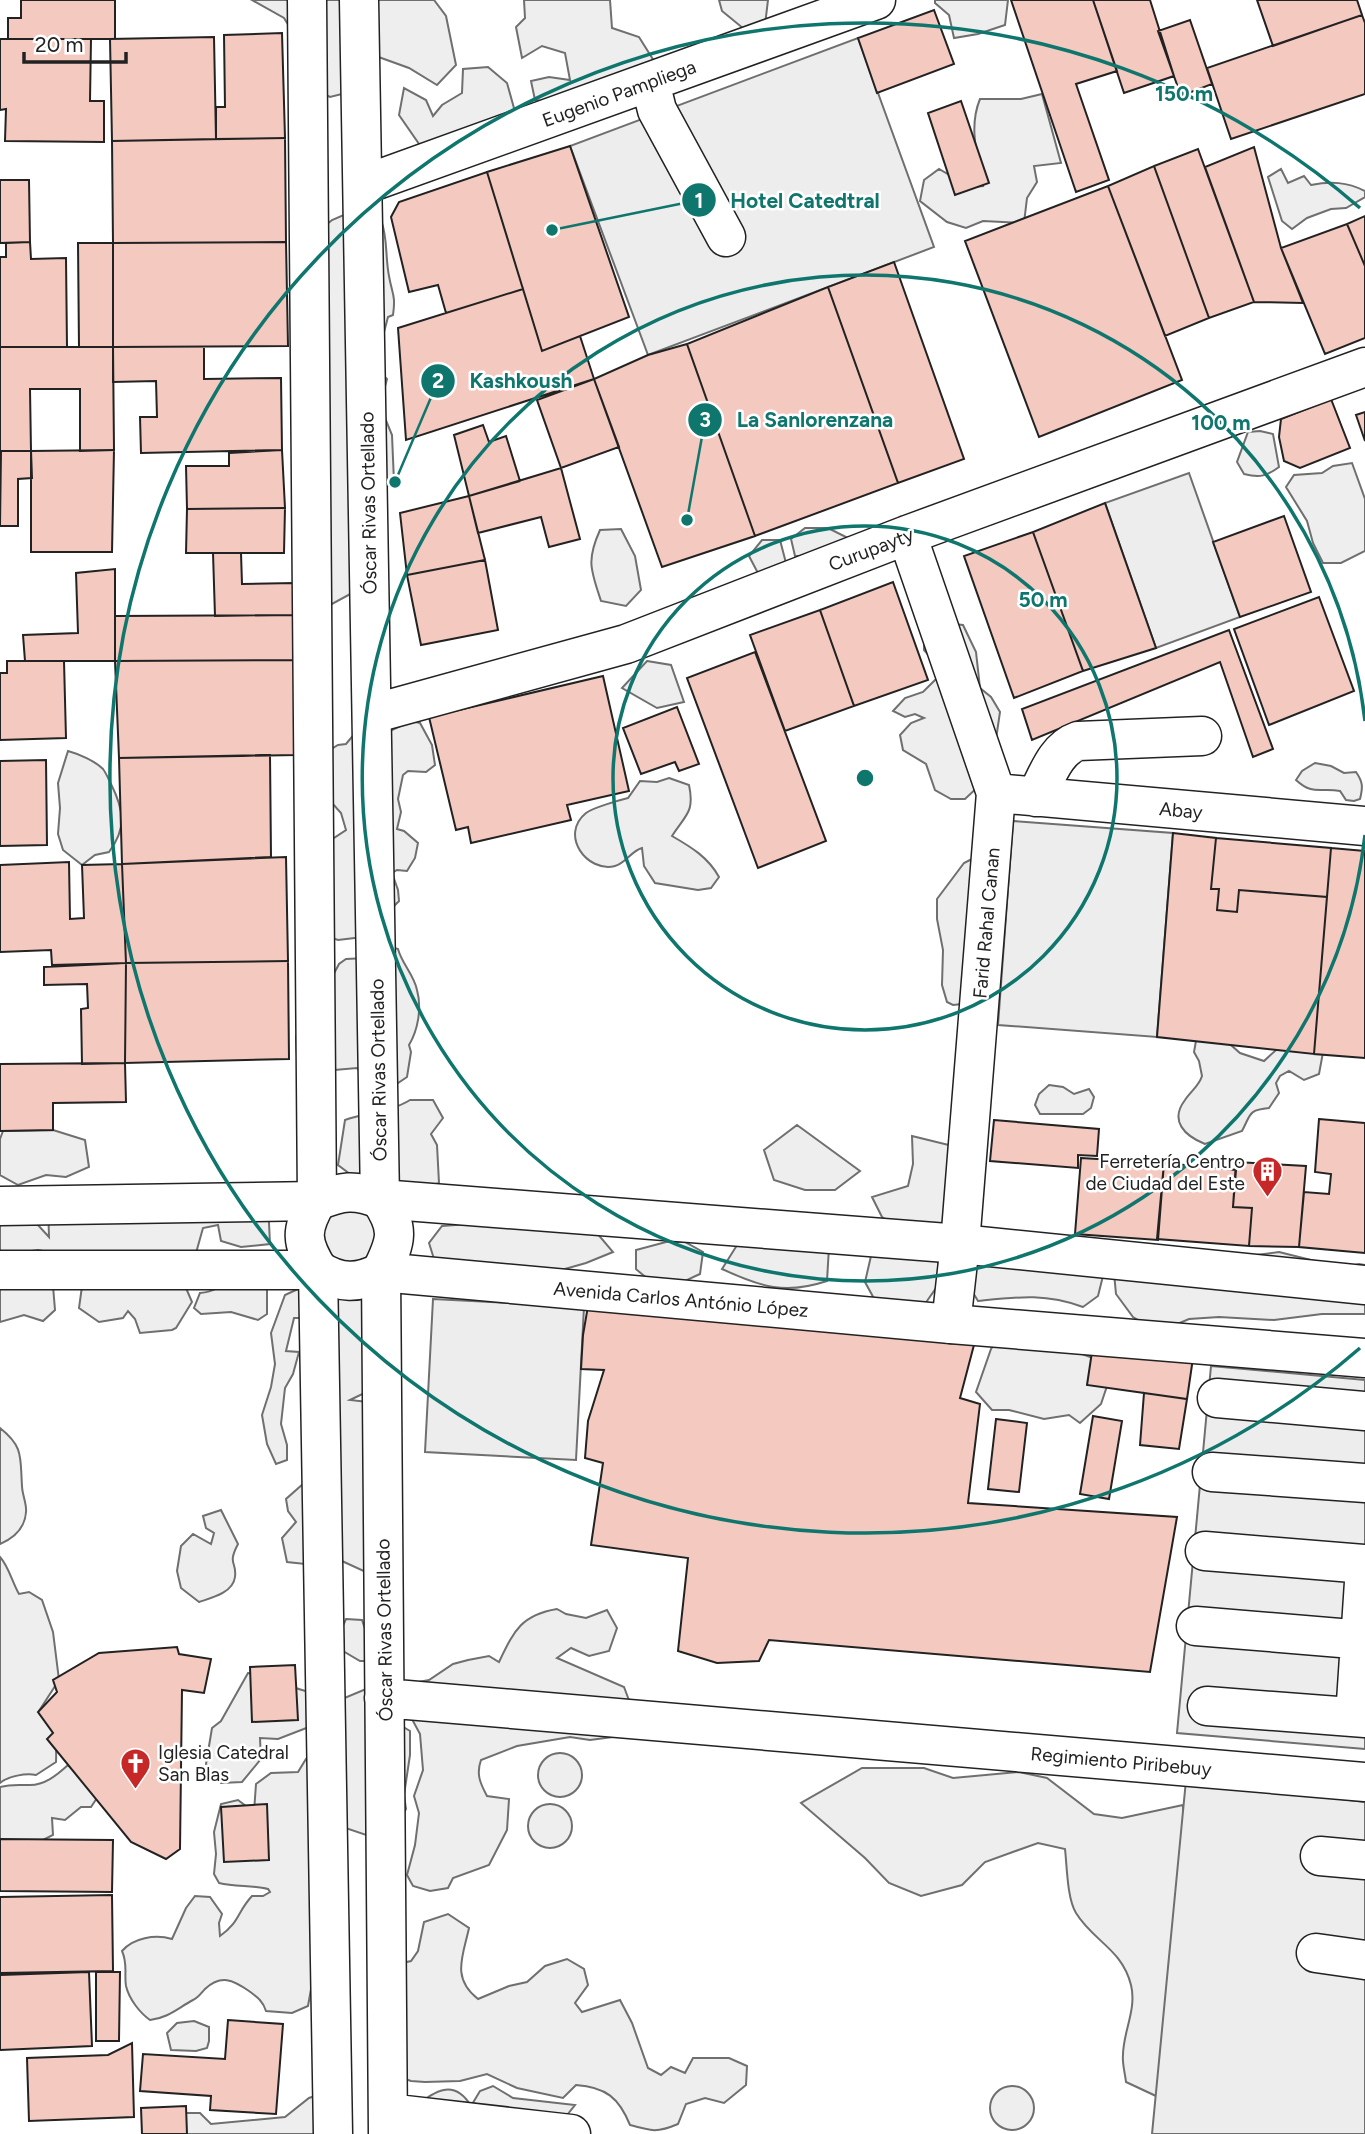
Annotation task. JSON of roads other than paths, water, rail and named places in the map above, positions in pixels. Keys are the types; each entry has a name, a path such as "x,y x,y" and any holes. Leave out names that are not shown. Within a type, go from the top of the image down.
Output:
{"street":[{"path":"307,0 317,1201 305,1220 305,1249 318,1270 333,2134"},
{"name":"Óscar Rivas Ortellado","path":"359,0 380,1199 394,1221 392,1250 381,1272 388,2124"},
{"name":"Eugenio Pampliega","path":"362,186 876,0"},
{"path":"650,82 657,110 726,237"},
{"name":"Curupayty","path":"372,713 626,643 907,535 1365,367"},
{"name":"Farid Rahal Canan","path":"907,535 996,793 960,1244 951,1324"},
{"path":"1035,797 1059,753 1067,745 1092,739 1202,736"},
{"name":"Abay","path":"996,793 1365,826"},
{"path":"0,1206 317,1201 341,1192 364,1192 380,1199 960,1244 1365,1285"},
{"name":"Avenida Carlos António López","path":"0,1270 318,1270 333,1280 365,1280 381,1272 951,1324 1365,1358"},
{"path":"1217,1398 1365,1411"},
{"path":"1212,1472 1365,1483"},
{"path":"1205,1551 1365,1566 1360,1718 1207,1706"},
{"path":"1196,1626 1363,1640"},
{"name":"Regimiento Piribebuy","path":"384,1698 1365,1782"},
{"path":"1320,1856 1365,1860"},
{"path":"1316,1953 1365,1960"},
{"path":"388,2124 571,2134"}],"place":[{"name":"Hotel Catedtral","path":"552,230"},
{"name":"Kashkoush","path":"395,482"},
{"name":"La Sanlorenzana","path":"687,520"},
{"name":"Ferretería Centro de Ciudad del Este","path":"1268,1199"},
{"name":"Iglesia Catedral San Blas","path":"135,1790"}]}
